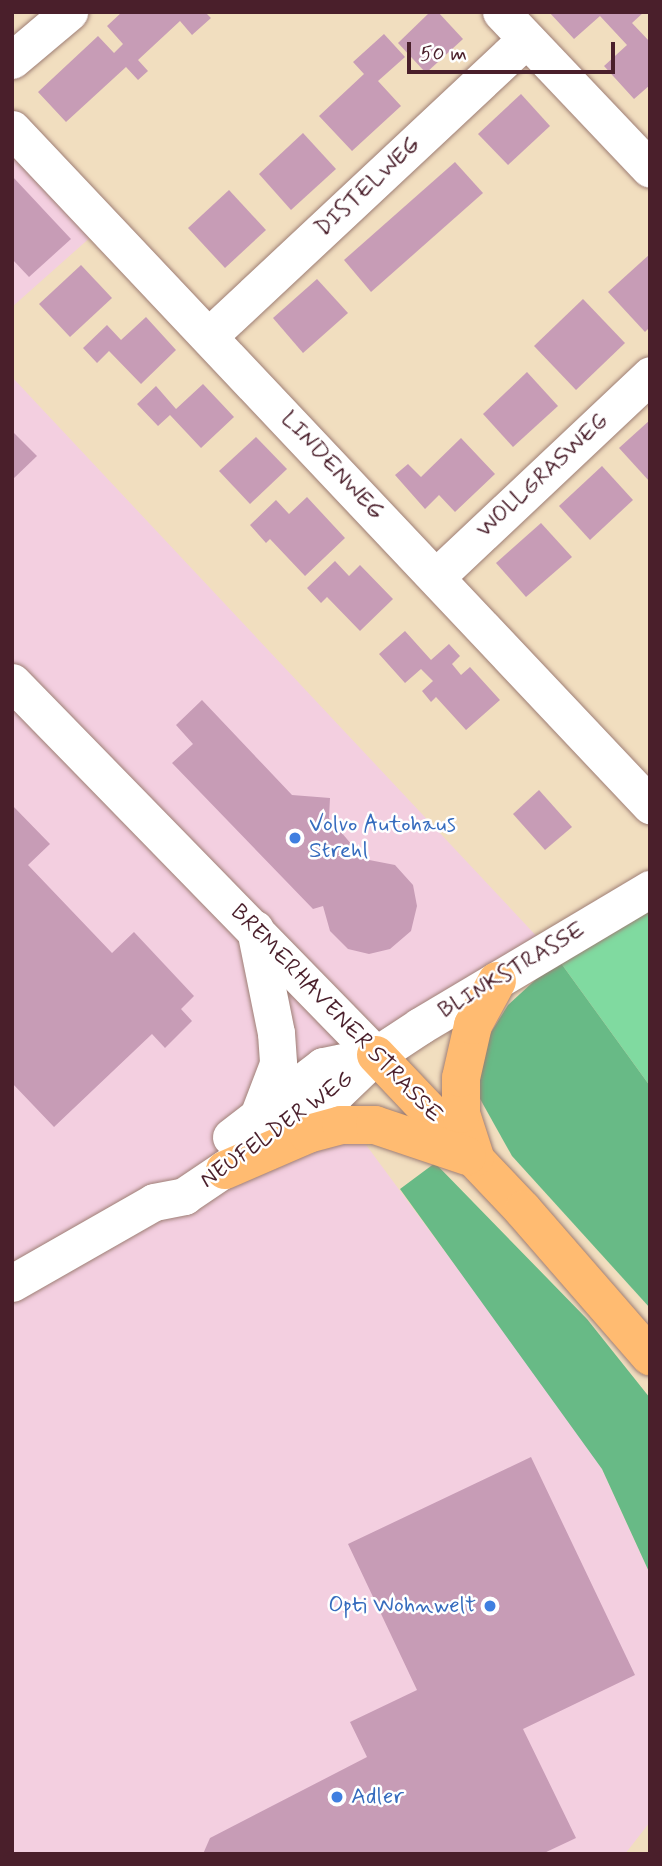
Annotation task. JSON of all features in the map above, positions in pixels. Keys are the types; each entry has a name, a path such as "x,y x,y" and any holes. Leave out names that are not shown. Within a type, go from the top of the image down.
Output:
{"main road":[{"path":"475,1159 461,1114 461,1078 473,1025 497,981"},
{"name":"BREMERHAVENER STRASSE","path":"376,1055 475,1159 650,1356"},
{"path":"225,1170 308,1134 341,1125 375,1125 475,1159"}],"street":[{"path":"12,60 69,12"},
{"path":"501,12 650,169"},
{"name":"DISTELWEG","path":"210,335 526,39"},
{"name":"LINDENWEG","path":"12,129 210,335 650,805"},
{"name":"WOLLGRASWEG","path":"436,577 650,375"},
{"name":"BREMERHAVENER STRASSE","path":"12,682 376,1055"},
{"name":"BLINKSTRASSE","path":"376,1055 650,889"},
{"path":"255,929 276,1033 278,1064 258,1116"},
{"name":"NEUFELDER WEG","path":"12,1283 153,1202 170,1183 323,1066 376,1055"},
{"name":"NEUFELDER WEG","path":"153,1202 184,1196 225,1170 335,1094 376,1055"}],"shaded area":[{"path":"12,149 93,235 12,307"},
{"path":"12,377 558,959 335,1103 569,1419 602,1469 650,1574 650,1822 625,1854 12,1854"}],"green space":[{"path":"650,908 650,1086 558,959"},
{"path":"558,959 650,1086 650,1308 512,1156 479,1097 482,1047 508,1005"},
{"path":"435,1163 587,1319 650,1398 650,1574 602,1469 400,1189"}],"building":[{"path":"122,12 205,12 211,18 192,35 180,21 138,60 148,71 138,80 126,67 66,122 38,92 98,36 114,53 123,44 107,26"},
{"path":"430,12 438,12 463,39 426,73 398,43"},
{"path":"549,12 644,12 632,23 650,42 650,85 634,99 604,66 627,45 600,16 574,39"},
{"path":"384,34 405,57 378,81 401,106 352,151 319,116 364,74 353,62"},
{"path":"521,94 550,126 508,165 478,134"},
{"path":"303,133 336,169 291,210 259,174"},
{"path":"455,162 483,193 371,292 344,260"},
{"path":"12,176 71,239 29,277 12,259"},
{"path":"229,190 266,230 225,268 188,228"},
{"path":"650,254 650,327 645,332 608,292"},
{"path":"81,265 112,298 70,337 39,304"},
{"path":"317,279 348,313 303,353 273,318"},
{"path":"583,299 625,343 576,390 534,346"},
{"path":"146,317 176,350 141,384 109,351 97,363 83,348 107,325 121,340"},
{"path":"527,372 558,406 513,447 483,414"},
{"path":"203,384 234,417 201,448 170,415 158,426 137,404 156,386 176,409"},
{"path":"650,420 650,482 619,448"},
{"path":"12,431 37,456 12,480"},
{"path":"256,437 287,469 250,504 219,471"},
{"path":"461,438 495,474 455,512 439,495 425,509 395,475 408,464 421,477"},
{"path":"602,466 633,500 590,540 559,506"},
{"path":"307,497 345,538 305,576 270,539 266,543 250,525 276,500 289,514"},
{"path":"541,523 572,557 526,597 496,563"},
{"path":"335,561 349,576 360,565 393,599 360,631 327,597 321,603 307,588"},
{"path":"405,631 431,660 449,644 460,656 452,664 461,675 470,667 500,700 466,730 436,697 431,702 422,691 433,681 421,669 405,683 379,654"},
{"name":"Volvo Autohaus Strehl","path":"202,700 292,795 330,798 329,818 364,859 395,865 413,885 417,906 411,931 390,949 369,954 348,949 330,931 323,906 313,909 172,763 193,744 176,725"},
{"path":"539,790 572,827 545,850 513,814"},
{"path":"12,805 50,844 28,865 112,953 134,932 194,996 181,1009 192,1021 165,1048 152,1034 54,1127 12,1083"},
{"path":"531,1457 635,1675 523,1729 576,1838 542,1854 203,1854 210,1838 367,1757 350,1722 417,1690 348,1544"}],"place":[{"name":"Volvo Autohaus Strehl","path":"295,838"},
{"name":"Opti Wohnwelt","path":"490,1606"},
{"name":"Adler","path":"337,1797"}]}
